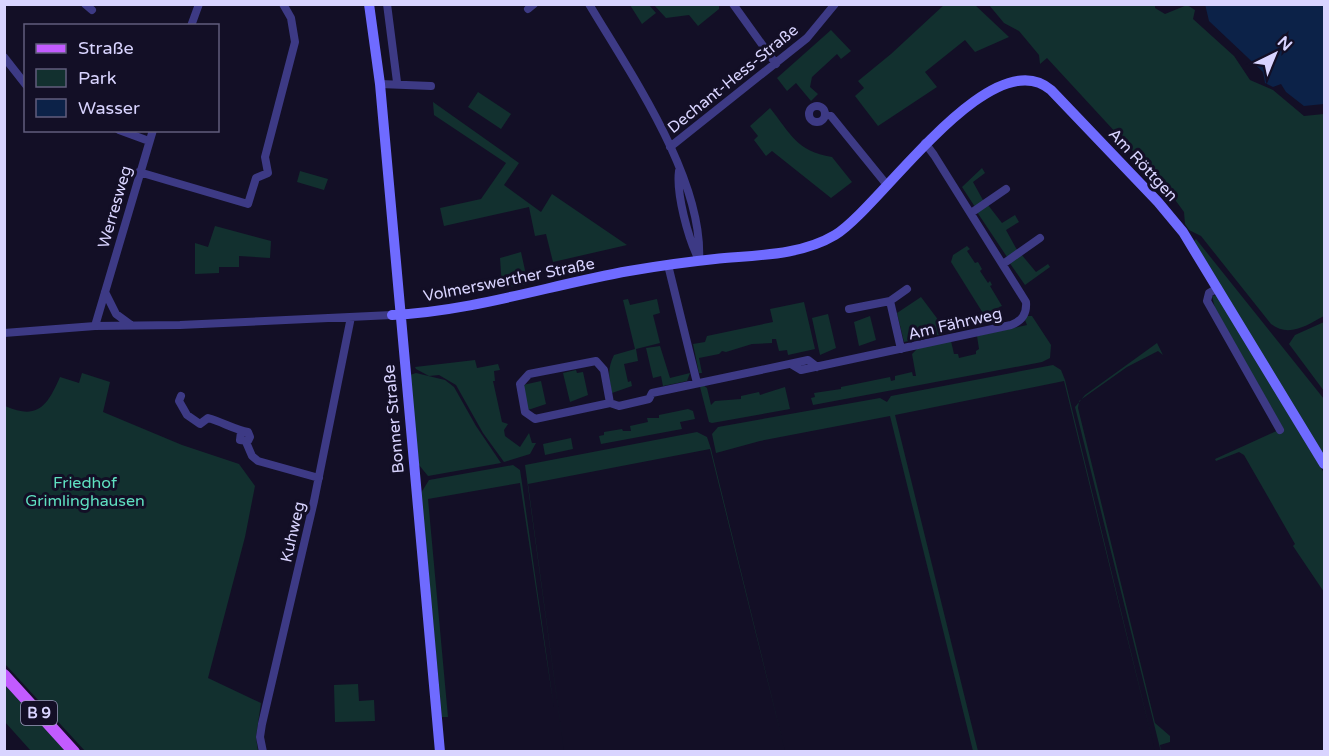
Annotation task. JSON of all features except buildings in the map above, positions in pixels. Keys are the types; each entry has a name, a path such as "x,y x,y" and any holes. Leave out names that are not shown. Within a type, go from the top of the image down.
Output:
{"main road":[{"name":"B 9","path":"4,675 74,752"}],"street":[{"path":"192,24 199,4"},
{"path":"140,172 248,204 256,178 268,173 266,157 295,42 294,25 283,4"},
{"name":"Bonner Straße","path":"369,4 380,84 396,315 440,752"},
{"path":"387,4 397,82"},
{"path":"589,4 670,147 679,170 678,182 691,244 699,261"},
{"path":"733,4 776,64"},
{"name":"Dechant-Hess-Straße","path":"670,147 776,64 817,28 835,4"},
{"path":"4,57 24,82"},
{"name":"Volmerswerther Straße","path":"4,333 95,326 396,315 464,307 668,265 775,254 820,243 846,228 945,124 978,100 1005,86 1029,81"},
{"name":"Am Röttgen","path":"1029,81 1042,83 1051,90 1158,202 1183,232 1324,464"},
{"path":"380,84 397,82 430,86"},
{"path":"825,114 831,116 887,185"},
{"path":"124,132 149,141"},
{"name":"Werresweg","path":"95,326 152,132"},
{"name":"Am Fährweg","path":"610,403 604,370 596,361 529,374 520,384 525,412 533,419 610,403 619,405 639,401 648,399 652,393 808,360 817,367 1018,322 1026,311 1026,302 925,143"},
{"path":"970,213 1006,189"},
{"path":"1003,264 1040,238"},
{"path":"668,265 697,383"},
{"path":"1218,288 1209,293 1207,301 1280,430"},
{"path":"849,309 890,301 907,289"},
{"path":"105,292 116,314 132,326"},
{"name":"Am Fährweg","path":"890,301 901,349"},
{"name":"Kuhweg","path":"263,752 260,737 262,724 319,478 351,317"},
{"path":"181,396 179,401 194,423 200,424 208,418 235,426 241,432 239,437 246,442 252,456 258,461 319,478"}],"green space":[{"path":"945,4 975,5 1009,37 975,52 965,40 925,72 937,87 878,126 855,96 864,88 858,81"},
{"path":"630,5 649,5 656,13 642,24"},
{"path":"654,5 719,5 719,9 698,26 689,15 666,18"},
{"path":"989,5 1155,5 1155,8 1165,14 1187,5 1195,10 1193,19 1234,56 1250,80 1273,90 1304,116 1324,114 1324,316 1298,329 1284,330 1271,324 1201,236 1189,230 1185,224 1184,212 1165,186 1047,58 1040,64 1039,55 1019,31 1004,23"},
{"path":"831,30 851,51 841,59 837,54 812,77 810,87 818,94 811,101 796,83 787,91 777,78"},
{"path":"478,92 511,114 501,129 468,107"},
{"path":"433,102 519,163 504,185 541,212 552,194 627,245 553,262 546,234 535,236 529,207 444,226 440,208 481,199 506,163 434,115"},
{"path":"770,108 795,140 810,150 832,157 852,182 831,198 772,151 766,156 754,140 758,136 750,126"},
{"path":"982,168 985,173 973,182 984,202 975,207 962,187"},
{"path":"300,171 328,179 324,190 297,182"},
{"path":"988,205 1002,223 1015,215 1019,222 1006,230 1017,250 1007,257 977,212"},
{"path":"215,226 271,241 270,258 239,256 239,267 219,267 219,273 195,274 195,243 208,247"},
{"path":"1196,239 1324,399 1324,457 1194,241"},
{"path":"967,246 970,249 967,251 975,263 978,262 982,269 980,271 992,285 990,286 1002,306 999,307 1001,316 986,318 951,262 953,255"},
{"path":"521,252 528,284 502,288 500,258"},
{"path":"1021,254 1036,272 1048,264 1050,267 1025,285 1009,262"},
{"path":"1217,295 1324,473 1324,592 1293,546 1295,544 1244,455 1239,452 1216,461 1215,459 1283,428 1215,308 1212,296"},
{"path":"921,297 942,325 942,334 904,342 897,313"},
{"path":"628,299 630,305 657,299 660,313 653,315 660,343 636,349 638,361 624,364 628,382 631,381 632,386 612,393 609,374 614,355 635,349 623,300"},
{"path":"804,302 815,349 788,355 787,350 779,351 776,339 772,339 772,343 752,344 699,358 702,373 699,373 693,344 705,342 707,336 773,322 770,309"},
{"path":"828,314 836,348 820,355 812,318"},
{"path":"870,316 876,340 859,346 854,322"},
{"path":"1027,316 1032,316 1051,345 1050,358 1042,362 813,405 811,398 815,397 814,393 890,377 891,381 895,380 895,376 912,372 913,376 916,376 912,354 919,347 951,341 954,354 958,354 959,358 976,354 979,349 977,336 1027,325 1025,320"},
{"path":"1324,322 1324,391 1289,344 1295,335"},
{"path":"1157,343 1163,355 1158,351 1127,367 1081,399"},
{"path":"660,346 670,378 690,373 687,381 663,386 661,376 653,378 646,348"},
{"path":"475,360 477,368 498,364 500,370 494,371 495,381 493,381 502,422 508,424 504,430 505,436 520,447 529,433 532,443 536,443 530,454 504,462 483,433 456,385 439,375 429,376 415,367"},
{"path":"1053,365 1061,370 1065,380 1155,751 1064,381 895,415 978,751 973,751 890,416 760,441 716,453 712,434 718,427 880,398 887,402 891,396"},
{"path":"576,370 577,373 583,372 588,395 570,402 563,373"},
{"name":"Friedhof Grimlinghausen","path":"82,373 110,382 103,412 182,445 239,464 255,486 245,537 208,678 261,703 256,737 258,751 85,751 5,664 5,406 25,412 40,408 50,396 60,377 79,383"},
{"path":"416,373 445,380 454,387 476,426 501,463 428,476 419,465 410,375"},
{"path":"541,381 546,404 528,410 523,385"},
{"path":"703,385 707,388 711,405 715,401 741,399 741,396 759,392 760,395 785,387 790,409 712,423 709,422 700,387"},
{"path":"1079,402 1078,408 1155,723 1170,736 1170,742 1160,745 1161,752 1075,407"},
{"path":"688,409 693,411 695,419 680,422 682,429 601,444 599,436 604,435 604,432 622,429 631,431 630,426 648,422 647,418 659,418 659,415"},
{"path":"697,432 707,437 711,449 785,751 710,449 528,484 564,751 525,465"},
{"path":"571,438 573,449 545,455 543,444"},
{"path":"513,465 520,470 554,708 520,483 428,499 448,717 442,717 421,493 429,480"},
{"path":"5,684 66,751 31,751 5,722"},
{"path":"358,684 359,701 374,700 375,721 335,722 334,685"}],"water":[{"path":"1205,4 1324,5 1324,104 1304,106 1286,92 1281,84 1273,87 1265,83 1263,72 1209,21"}]}
